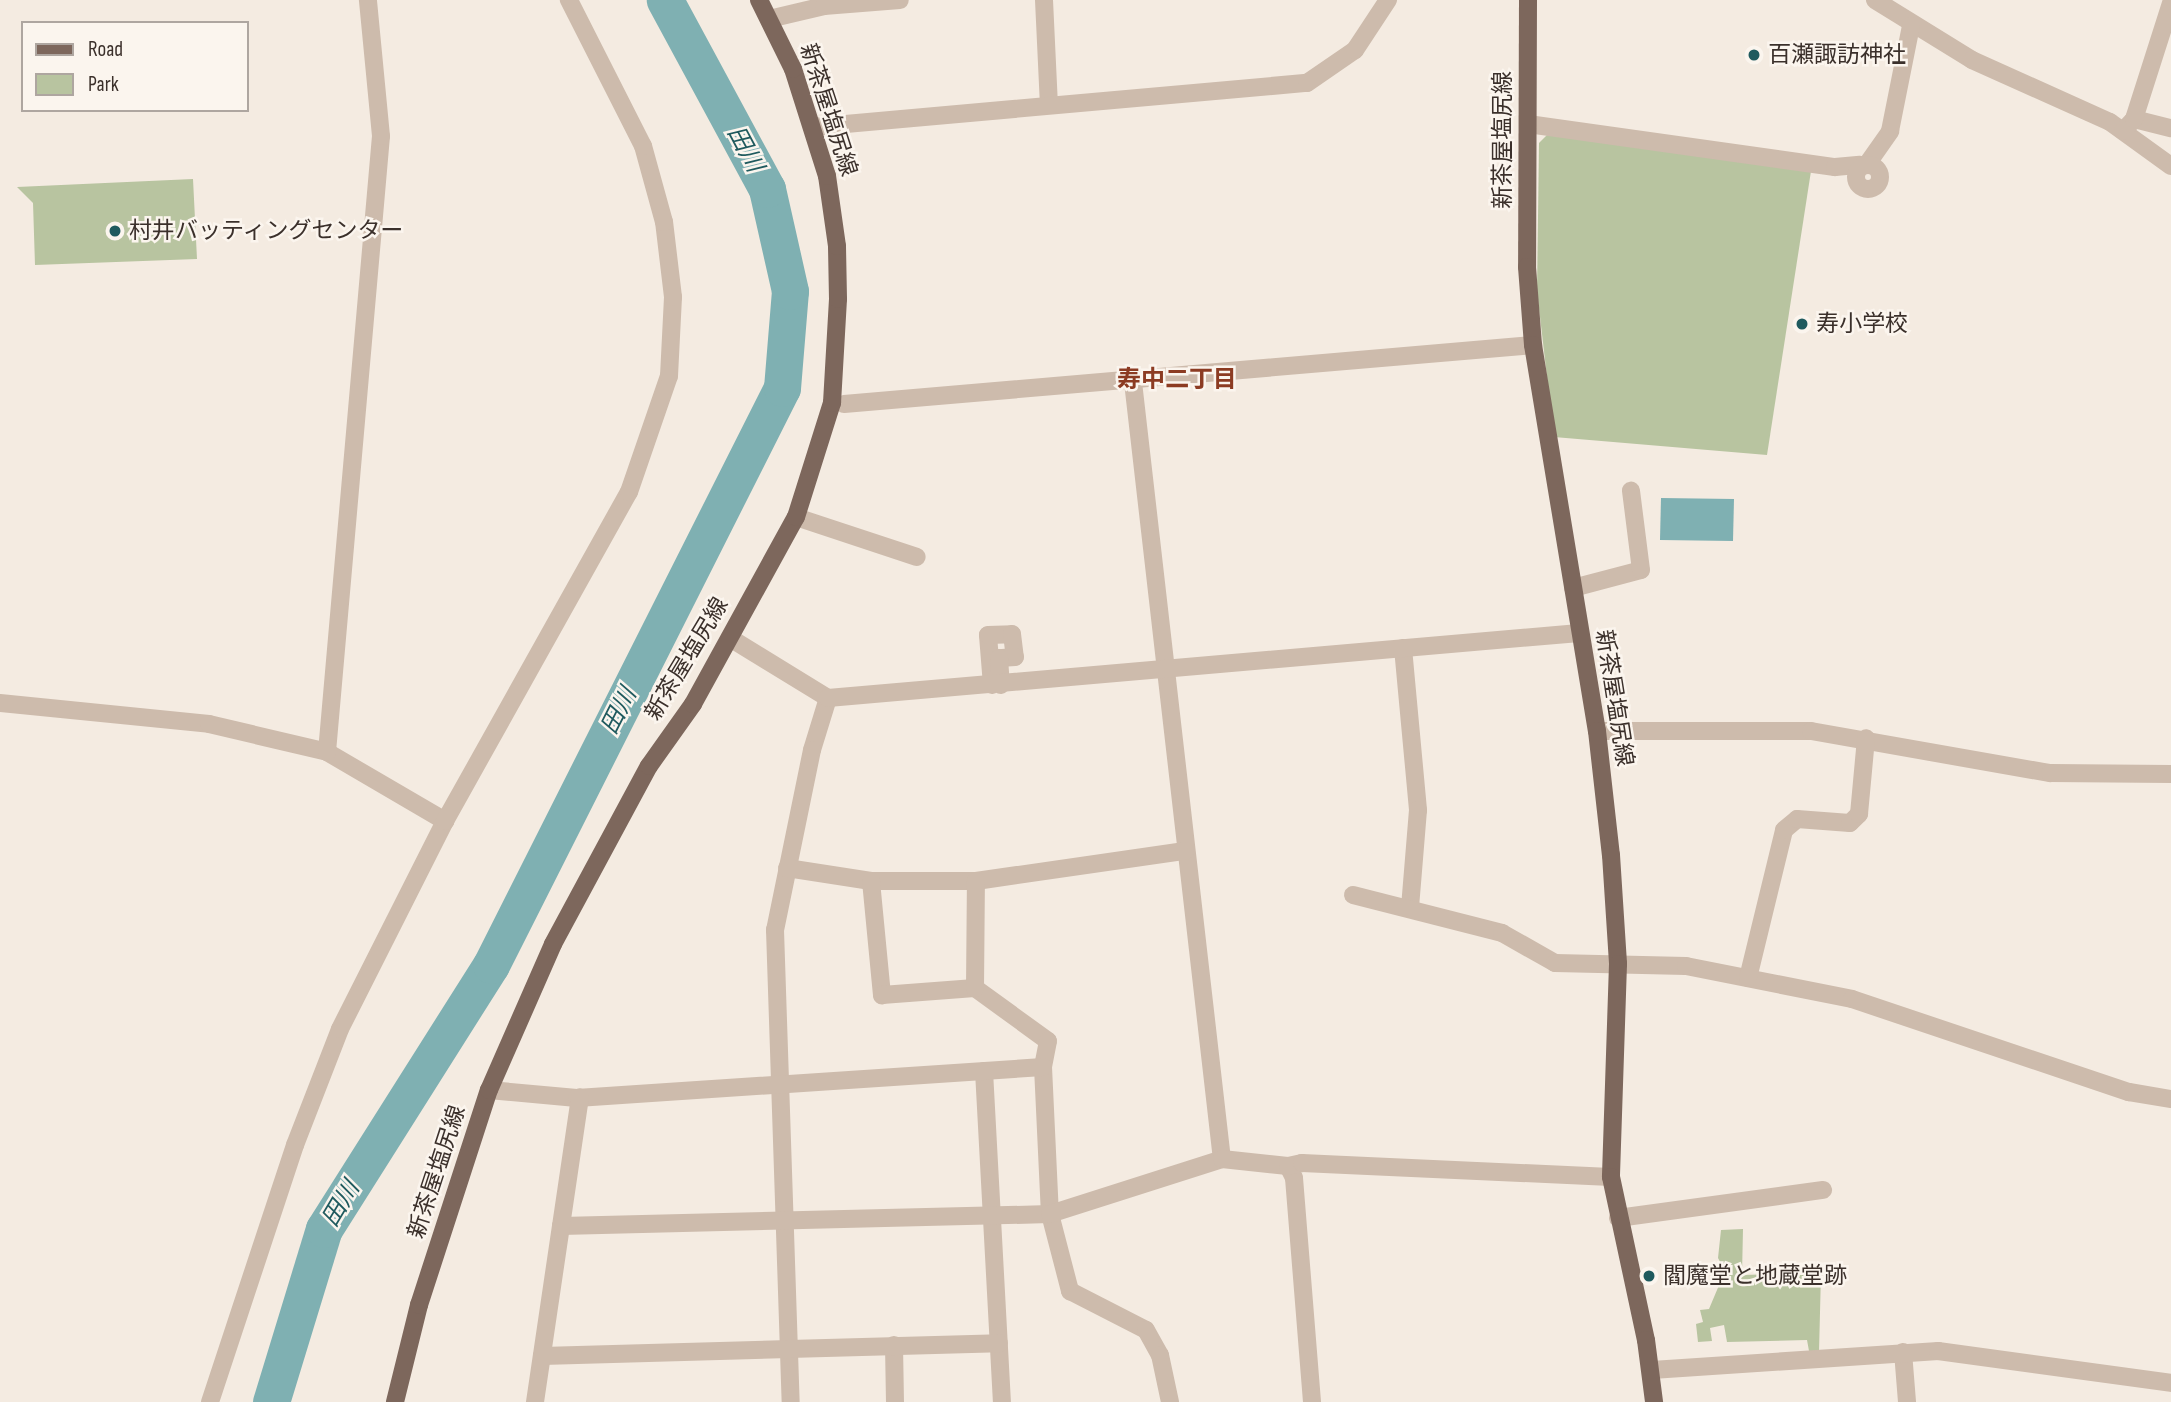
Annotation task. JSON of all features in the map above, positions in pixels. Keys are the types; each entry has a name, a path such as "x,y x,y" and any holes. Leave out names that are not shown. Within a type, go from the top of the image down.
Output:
{"main road":[{"name":"新茶屋塩尻線","path":"395,1402 419,1306 489,1090 559,932 649,766 693,704 796,517 832,403 837,352 837,246 827,176 793,69 759,0"},
{"name":"新茶屋塩尻線","path":"1528,0 1527,267 1533,345 1597,731 1618,964 1611,1177 1651,1370 1654,1402"}],"street":[{"path":"327,752 381,136 368,0"},
{"path":"211,1402 295,1145 340,1028 445,821 629,492 669,376 673,297 660,210 643,146 569,0"},
{"path":"769,19 823,3 900,0"},
{"path":"1044,0 1049,105"},
{"path":"812,127 1307,83 1354,50 1388,0"},
{"path":"1875,0 1912,26 2128,125 2171,166"},
{"path":"2128,125 2171,3"},
{"path":"1528,124 1835,167 1864,164 1890,131 1912,26"},
{"path":"2128,125 2171,128"},
{"path":"844,404 1133,382 1533,345"},
{"path":"1133,382 1185,851 1197,915 1222,1159"},
{"path":"1573,588 1641,570 1631,491"},
{"path":"796,517 917,557"},
{"path":"730,638 828,698 1166,672 1579,633"},
{"path":"1403,648 1418,810 1410,907"},
{"path":"791,1402 775,930 812,750 828,698"},
{"path":"0,703 209,724 327,752 445,821"},
{"path":"1597,731 1811,731 1866,738 2050,772 2171,774"},
{"path":"1748,978 1784,830 1797,819 1850,823 1858,814 1866,738"},
{"path":"787,868 871,881 976,881 1185,851"},
{"path":"871,881 881,995 975,988 1048,1041 1043,1067 1050,1214 1070,1291 1146,1330 1160,1355 1170,1402"},
{"path":"975,988 976,881"},
{"path":"1353,895 1410,907 1502,933 1555,963 1598,967 1618,964 1686,966 1852,999 2129,1093 2171,1099"},
{"path":"489,1090 580,1097 1043,1067"},
{"path":"984,1071 1002,1402"},
{"path":"535,1402 580,1097"},
{"path":"561,1226 784,1224 1050,1214 1222,1159 1288,1166 1302,1163 1611,1177"},
{"path":"1288,1166 1294,1178 1312,1402"},
{"path":"1618,1218 1823,1190"},
{"path":"542,1356 790,1346 999,1343"},
{"path":"894,1345 895,1402"},
{"path":"1651,1370 1938,1351 2171,1383"},
{"path":"1903,1352 1907,1402"}],"green space":[{"path":"1548,134 1811,171 1767,455 1554,437 1537,291 1539,143"},
{"name":"村井バッティングセンター","path":"193,179 197,259 35,265 33,203 17,187"},
{"path":"1743,1229 1742,1275 1821,1273 1819,1352 1809,1351 1807,1340 1727,1342 1724,1325 1710,1328 1712,1341 1698,1342 1696,1324 1703,1322 1700,1310 1709,1309 1725,1271 1718,1258 1721,1230"}],"water":[{"path":"1661,498 1734,499 1733,541 1660,540"}],"waterway":[{"name":"田川","path":"271,1402 324,1229 491,965 782,388 790,291 767,189 665,0"}],"place":[{"name":"百瀬諏訪神社","path":"1754,55"},
{"name":"村井バッティングセンター","path":"115,231"},
{"name":"寿小学校","path":"1802,324"},
{"name":"閻魔堂と地蔵堂跡","path":"1649,1276"}],"district":[{"name":"寿中二丁目","path":"1177,380"}]}
